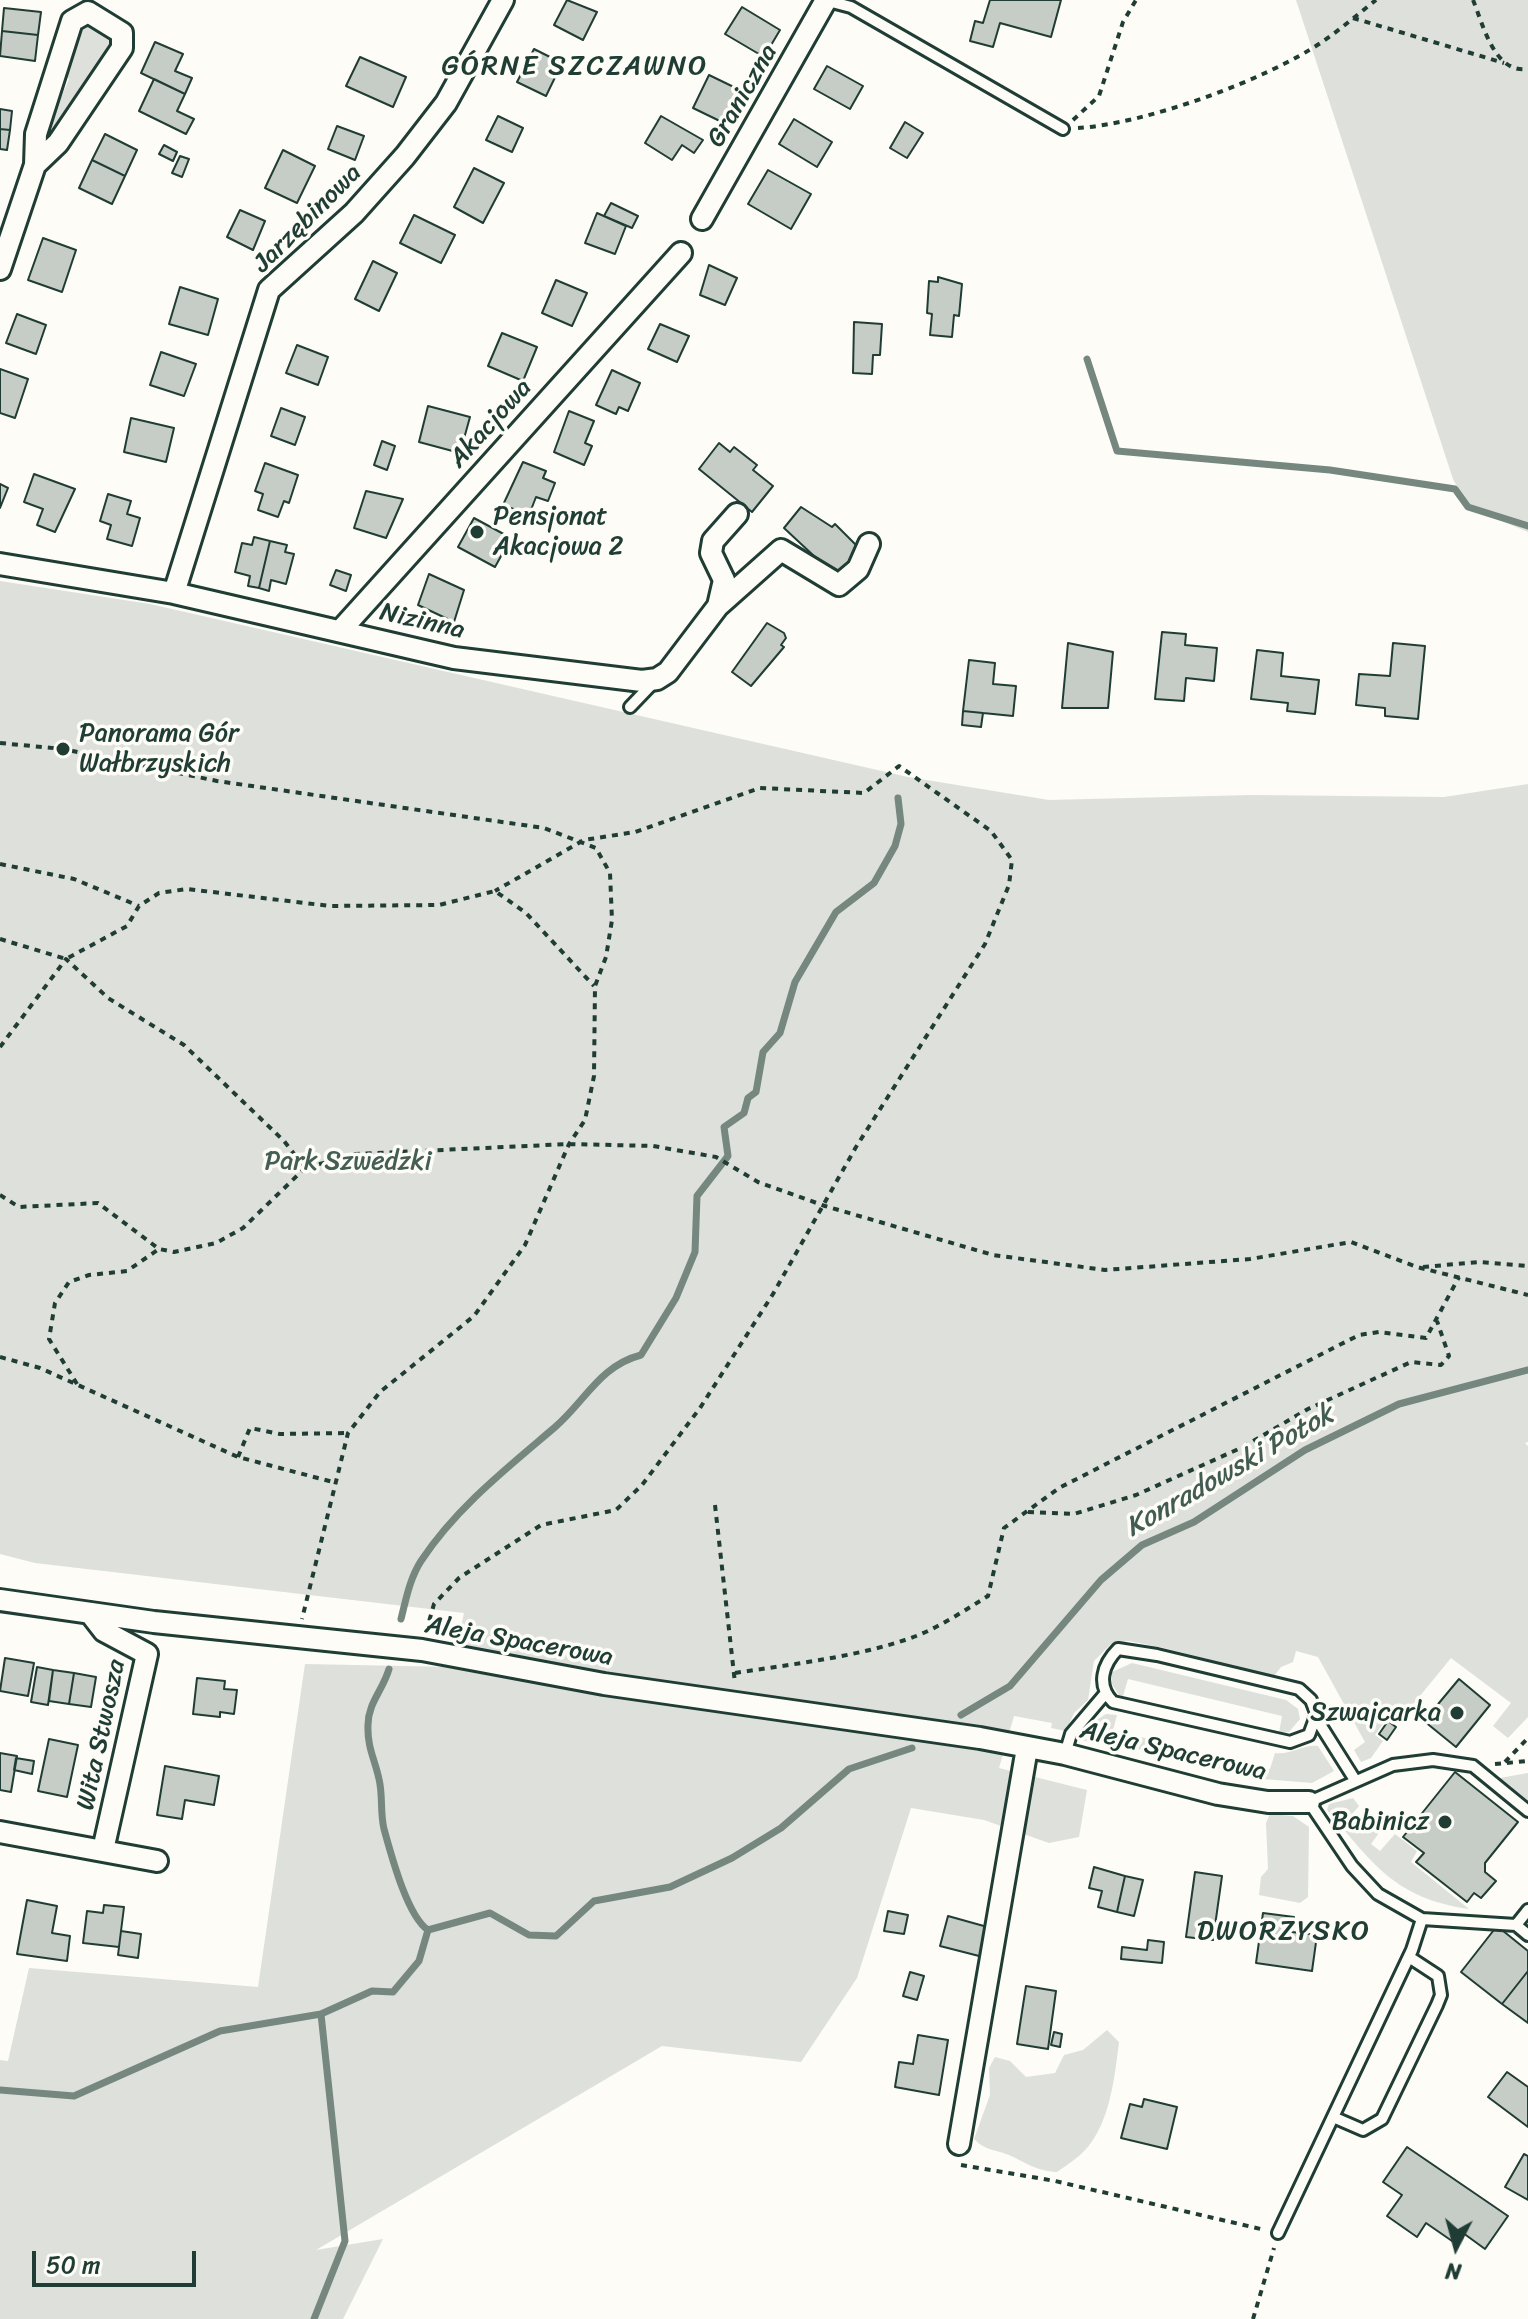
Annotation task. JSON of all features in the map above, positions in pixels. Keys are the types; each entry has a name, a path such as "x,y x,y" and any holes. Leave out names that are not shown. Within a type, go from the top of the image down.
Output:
{"street":[{"name":"Jarzębinowa","path":"174,593 269,290 354,213 405,156 446,103 503,0"},
{"name":"Graniczna","path":"702,219 827,0"},
{"path":"0,269 35,165 36,134 72,21 88,12 122,33 122,48 58,143 35,165"},
{"name":"Akacjowa","path":"340,631 681,253"},
{"path":"718,606 724,580 711,553 713,541 737,514"},
{"path":"657,679 668,672 718,606 781,550 839,585 858,569 869,544"},
{"name":"Nizinna","path":"0,564 174,593 454,658 642,681 657,679"},
{"name":"Aleja Spacerowa","path":"0,1600 171,1624 422,1650 604,1684 1065,1754 1218,1794 1268,1802 1309,1802"},
{"name":"Wita Stwosza","path":"90,1613 104,1631 147,1654 103,1850"},
{"path":"147,1654 162,1640 171,1624"},
{"path":"959,2144 1027,1748"},
{"name":"Wita Stwosza","path":"0,1832 157,1861"}],"lane":[{"path":"827,0 851,7 1063,129"},
{"path":"630,707 657,679"},
{"path":"1065,1754 1071,1734 1105,1694 1106,1661 1118,1649 1157,1655 1299,1689 1311,1700 1316,1716 1355,1780"},
{"path":"1105,1694 1113,1702 1290,1742 1309,1735 1316,1716"},
{"path":"1528,1811 1473,1766 1433,1760 1393,1765 1309,1802 1352,1866 1378,1894 1422,1919 1516,1925 1528,1935"},
{"path":"1516,1925 1528,1910"},
{"path":"1278,2233 1409,1957 1422,1919"},
{"path":"1333,2117 1363,2130 1382,2119 1430,2019 1441,1995 1441,1985 1430,1968 1409,1957"}],"path":[{"path":"1063,129 1099,96 1123,22 1136,0"},
{"path":"1063,129 1105,126 1237,85 1320,44 1376,0"},
{"path":"1473,0 1494,50 1504,63"},
{"path":"1353,18 1519,70 1528,69"},
{"path":"0,743 63,749 217,781 508,821 584,840 596,848 606,864 613,893 606,957 595,986 594,1076 585,1120 569,1144 525,1245 474,1316 380,1392 348,1433 333,1482 298,1637"},
{"path":"0,1047 66,959 127,926 139,906 159,893 187,889 330,906 439,905 495,891 584,840 635,832 760,788 864,793 899,766 991,831 1012,860 1009,885 985,944 856,1147 825,1206 700,1408 642,1485 616,1510 541,1525 459,1578 434,1604 422,1650"},
{"path":"0,864 74,879 139,906"},
{"path":"495,891 526,913 595,986"},
{"path":"0,939 66,959 108,998 184,1045 284,1141 305,1168"},
{"path":"0,1195 19,1207 98,1203 159,1249 174,1252 216,1243 243,1228 305,1168 356,1154 569,1144 653,1146 716,1157 758,1182 825,1206 993,1255 1105,1270 1250,1259 1351,1242 1417,1267 1528,1295"},
{"path":"77,1384 49,1339 55,1303 69,1282 89,1275 127,1271 159,1249"},
{"path":"1417,1267 1479,1262 1528,1266"},
{"path":"735,1673 880,1647 908,1639 956,1616 988,1596 1004,1528 1059,1488 1359,1335 1379,1332 1426,1338 1459,1277"},
{"path":"1026,1512 1074,1514 1136,1495 1243,1447 1308,1409 1411,1362 1441,1365 1449,1356 1436,1319"},
{"path":"0,1357 77,1384 238,1457 333,1482"},
{"path":"238,1457 250,1428 280,1434 348,1433"},
{"path":"715,1505 735,1683"},
{"path":"1504,1763 1528,1738"},
{"path":"1473,1766 1528,1761"},
{"path":"959,2144 957,2165 1055,2181 1278,2233 1253,2319"}],"green space":[{"path":"1296,0 1528,0 1528,532 1468,507 1453,479"},
{"path":"92,24 111,31 110,50 54,135 47,136 45,124 52,119 69,79 63,72 76,35"},
{"name":"Park Szwedzki","path":"0,581 150,604 908,777 1049,800 1252,795 1444,797 1528,784 1528,1442 1525,1443 1528,1446 1528,1717 1508,1738 1493,1726 1511,1703 1451,1658 1397,1724 1387,1718 1375,1735 1383,1741 1371,1758 1361,1762 1354,1750 1365,1742 1318,1657 1296,1651 1293,1662 1281,1667 1274,1676 1129,1641 1111,1644 1094,1661 1088,1700 1074,1713 1066,1731 1051,1728 1052,1723 1014,1716 999,1768 1087,1790 1079,1837 1049,1843 984,1820 911,1808 857,1978 801,2062 662,2046 316,2250 383,2239 343,2319 0,2319 0,2060 8,2061 29,1968 258,1987 305,1664 452,1667 464,1613 35,1563 0,1554"},
{"path":"1132,1663 1286,1700 1298,1709 1300,1719 1289,1732 1279,1733 1282,1716 1128,1679 1123,1696 1119,1695 1112,1684 1112,1672"},
{"path":"1106,1714 1117,1715 1113,1730 1270,1769 1275,1753 1318,1746 1334,1771 1312,1783 1263,1779 1121,1745 1122,1741 1097,1735 1093,1743 1082,1740 1089,1725"},
{"path":"1528,1773 1528,1803 1500,1778"},
{"path":"1353,1798 1359,1806 1353,1813 1379,1833 1371,1844 1380,1851 1395,1834 1417,1851 1411,1862 1469,1909 1422,1896 1388,1876 1373,1862 1327,1810 1329,1804"},
{"path":"1270,1814 1293,1816 1309,1827 1308,1897 1300,1903 1259,1895 1261,1877 1268,1869 1266,1823"},
{"path":"1107,2030 1119,2042 1110,2098 1101,2126 1076,2158 1057,2172 1050,2171 986,2148 974,2139 990,2095 989,2068 995,2057 1010,2061 1026,2077 1055,2073 1064,2055 1083,2050"}],"building":[{"path":"567,0 597,12 583,40 554,25"},
{"path":"990,0 1061,0 1051,37 1000,23 993,47 970,41 975,21 983,23"},
{"path":"742,7 780,30 764,57 725,34"},
{"path":"4,8 41,12 38,35 2,31"},
{"path":"2,31 38,35 35,61 0,56"},
{"path":"155,42 183,54 175,71 192,78 185,94 141,73"},
{"path":"534,49 562,63 546,96 517,82"},
{"path":"360,57 406,77 393,107 346,86"},
{"path":"827,66 863,86 850,109 814,89"},
{"path":"709,75 742,91 726,124 693,108"},
{"path":"154,79 185,94 177,111 194,119 186,134 139,111"},
{"path":"0,109 12,111 10,130 0,129"},
{"path":"498,116 523,128 512,152 486,140"},
{"path":"661,116 703,140 694,153 682,145 672,160 645,143"},
{"path":"794,119 832,142 817,167 779,144"},
{"path":"905,122 923,133 907,158 890,148"},
{"path":"337,126 364,136 355,160 328,149"},
{"path":"0,129 10,130 7,150 0,149"},
{"path":"105,134 137,150 125,176 92,160"},
{"path":"164,145 177,152 173,161 159,154"},
{"path":"283,150 315,166 297,203 265,188"},
{"path":"180,156 189,159 182,177 172,173"},
{"path":"92,160 125,176 112,204 79,188"},
{"path":"474,168 504,183 483,223 454,207"},
{"path":"768,170 811,194 791,229 748,204"},
{"path":"611,203 638,216 632,228 604,216"},
{"path":"240,210 265,221 253,250 227,237"},
{"path":"597,213 626,226 615,254 585,243"},
{"path":"414,215 455,235 441,263 400,243"},
{"path":"43,238 76,250 62,292 28,280"},
{"path":"373,261 397,273 379,311 355,299"},
{"path":"709,265 737,278 725,305 700,295"},
{"path":"938,277 962,284 959,316 954,315 952,337 930,335 932,314 927,313 929,281 938,282"},
{"path":"556,280 587,293 572,326 542,313"},
{"path":"180,287 218,299 208,335 169,324"},
{"path":"17,314 46,325 36,354 6,343"},
{"path":"854,322 882,324 880,355 873,355 872,374 853,373"},
{"path":"660,324 689,336 677,362 648,349"},
{"path":"502,333 537,347 523,381 488,366"},
{"path":"297,345 328,357 318,385 286,373"},
{"path":"161,352 196,364 184,396 150,385"},
{"path":"0,369 28,379 15,418 0,413"},
{"path":"612,370 640,383 628,411 619,407 616,414 596,405"},
{"path":"428,406 470,417 460,453 419,442"},
{"path":"281,408 305,417 295,445 271,436"},
{"path":"569,411 594,421 585,443 592,446 584,465 554,452"},
{"path":"131,418 174,428 166,462 124,452"},
{"path":"382,441 395,446 387,470 374,465"},
{"path":"719,443 730,452 734,447 757,465 753,470 773,486 752,512 699,469"},
{"path":"523,462 546,471 543,478 555,483 548,501 536,497 529,515 503,505"},
{"path":"265,463 298,475 289,503 284,501 278,517 258,510 263,494 255,491"},
{"path":"34,474 75,489 55,532 37,525 43,509 24,502"},
{"path":"0,484 8,488 0,508"},
{"path":"366,491 403,499 386,538 354,528"},
{"path":"108,494 131,501 127,514 140,518 132,546 107,539 111,525 100,521"},
{"path":"801,507 832,527 835,524 860,549 841,574 814,556 784,528"},
{"path":"474,518 511,538 495,567 458,547"},
{"path":"254,537 270,541 259,588 248,586 250,576 235,572 242,543 252,545"},
{"path":"270,541 287,545 285,552 294,554 286,584 271,580 269,591 259,588"},
{"path":"336,570 351,575 346,591 330,585"},
{"path":"429,574 464,590 454,622 418,605"},
{"path":"767,623 784,633 786,638 781,645 784,647 751,686 732,672"},
{"path":"1162,632 1186,634 1185,645 1217,648 1214,681 1186,678 1184,701 1155,699"},
{"path":"1068,643 1113,652 1108,708 1062,708"},
{"path":"1393,643 1425,646 1418,719 1385,716 1385,708 1356,705 1359,674 1390,676"},
{"path":"1257,650 1283,653 1281,676 1319,680 1315,714 1287,711 1288,703 1251,699"},
{"path":"969,660 995,663 993,684 1016,686 1013,716 963,711"},
{"path":"963,711 983,713 981,727 962,725"},
{"path":"5,1658 34,1663 28,1696 0,1691"},
{"path":"37,1667 53,1670 48,1705 31,1702"},
{"path":"53,1670 74,1673 69,1704 49,1701"},
{"path":"74,1673 96,1677 91,1707 69,1704"},
{"path":"197,1678 225,1681 224,1689 237,1690 234,1714 220,1712 220,1717 193,1714"},
{"name":"Szwajcarka","path":"1459,1679 1490,1705 1456,1747 1424,1721"},
{"path":"1388,1721 1396,1727 1387,1740 1379,1734"},
{"path":"49,1739 78,1745 67,1797 38,1791"},
{"path":"0,1753 17,1756 11,1792 0,1790"},
{"path":"16,1758 34,1761 32,1774 14,1770"},
{"path":"165,1766 219,1776 214,1805 185,1800 182,1819 157,1815"},
{"path":"1455,1772 1518,1822 1485,1863 1485,1872 1496,1881 1481,1898 1474,1893 1467,1902 1416,1862 1424,1853 1403,1837"},
{"path":"1094,1867 1125,1876 1117,1912 1098,1907 1102,1891 1089,1888"},
{"path":"1195,1872 1222,1876 1213,1940 1186,1937"},
{"path":"1125,1876 1143,1880 1134,1916 1117,1912"},
{"path":"27,1900 57,1906 52,1933 70,1936 67,1961 17,1954"},
{"path":"104,1905 124,1907 119,1947 83,1943 87,1911 103,1913"},
{"path":"888,1911 908,1915 904,1934 884,1931"},
{"path":"1263,1913 1294,1917 1292,1932 1317,1935 1312,1971 1256,1963"},
{"path":"948,1916 991,1928 983,1957 940,1946"},
{"path":"1497,1926 1528,1951 1528,1971 1502,2004 1461,1972"},
{"path":"121,1931 141,1934 138,1958 118,1955"},
{"path":"1148,1940 1164,1942 1162,1963 1121,1959 1122,1947 1147,1950"},
{"path":"1528,1971 1528,2023 1502,2004"},
{"path":"910,1972 924,1976 917,2000 903,1996"},
{"path":"1026,1986 1056,1991 1048,2049 1017,2044"},
{"path":"1054,2032 1062,2034 1060,2047 1051,2045"},
{"path":"918,2035 948,2040 939,2095 895,2087 899,2062 913,2064"},
{"path":"1507,2072 1528,2087 1528,2127 1488,2097"},
{"path":"1144,2099 1177,2107 1167,2149 1121,2138 1130,2104 1142,2107"},
{"path":"1407,2147 1508,2216 1485,2249 1459,2230 1452,2241 1426,2223 1417,2237 1387,2216 1402,2195 1383,2182"},
{"path":"1524,2154 1528,2156 1528,2200 1505,2187"}],"waterway":[{"path":"1087,359 1117,451 1330,470 1455,489 1468,507 1528,526"},
{"path":"401,1619 417,1568 450,1523 565,1418 603,1376 626,1360 641,1355 676,1298 695,1252 697,1196 728,1156 724,1127 744,1113 748,1098 756,1092 763,1052 780,1033 795,982 836,912 874,883 895,846 901,824 898,798"},
{"name":"Konradowski Potok","path":"961,1715 1010,1686 1101,1580 1142,1545 1194,1522 1305,1450 1399,1404 1528,1370"},
{"path":"389,1669 370,1710 369,1740 380,1785 384,1829 395,1868 413,1912 428,1930"},
{"name":"Konradowski Potok","path":"0,2090 74,2096 220,2031 321,2014 372,1991 393,1992 419,1961 428,1930 490,1913 529,1935 556,1936 594,1901 670,1887 732,1858 781,1828 849,1769 912,1748"},
{"path":"314,2319 345,2241 321,2014"}],"place":[{"name":"Pensjonat Akacjowa 2","path":"477,532"},
{"name":"Panorama Gór Wałbrzyskich","path":"63,749"},
{"name":"Szwajcarka","path":"1457,1713"},
{"name":"Babinicz","path":"1445,1822"}],"district":[{"name":"GÓRNE SZCZAWNO","path":"575,67"},
{"name":"DWORZYSKO","path":"1284,1932"}]}
